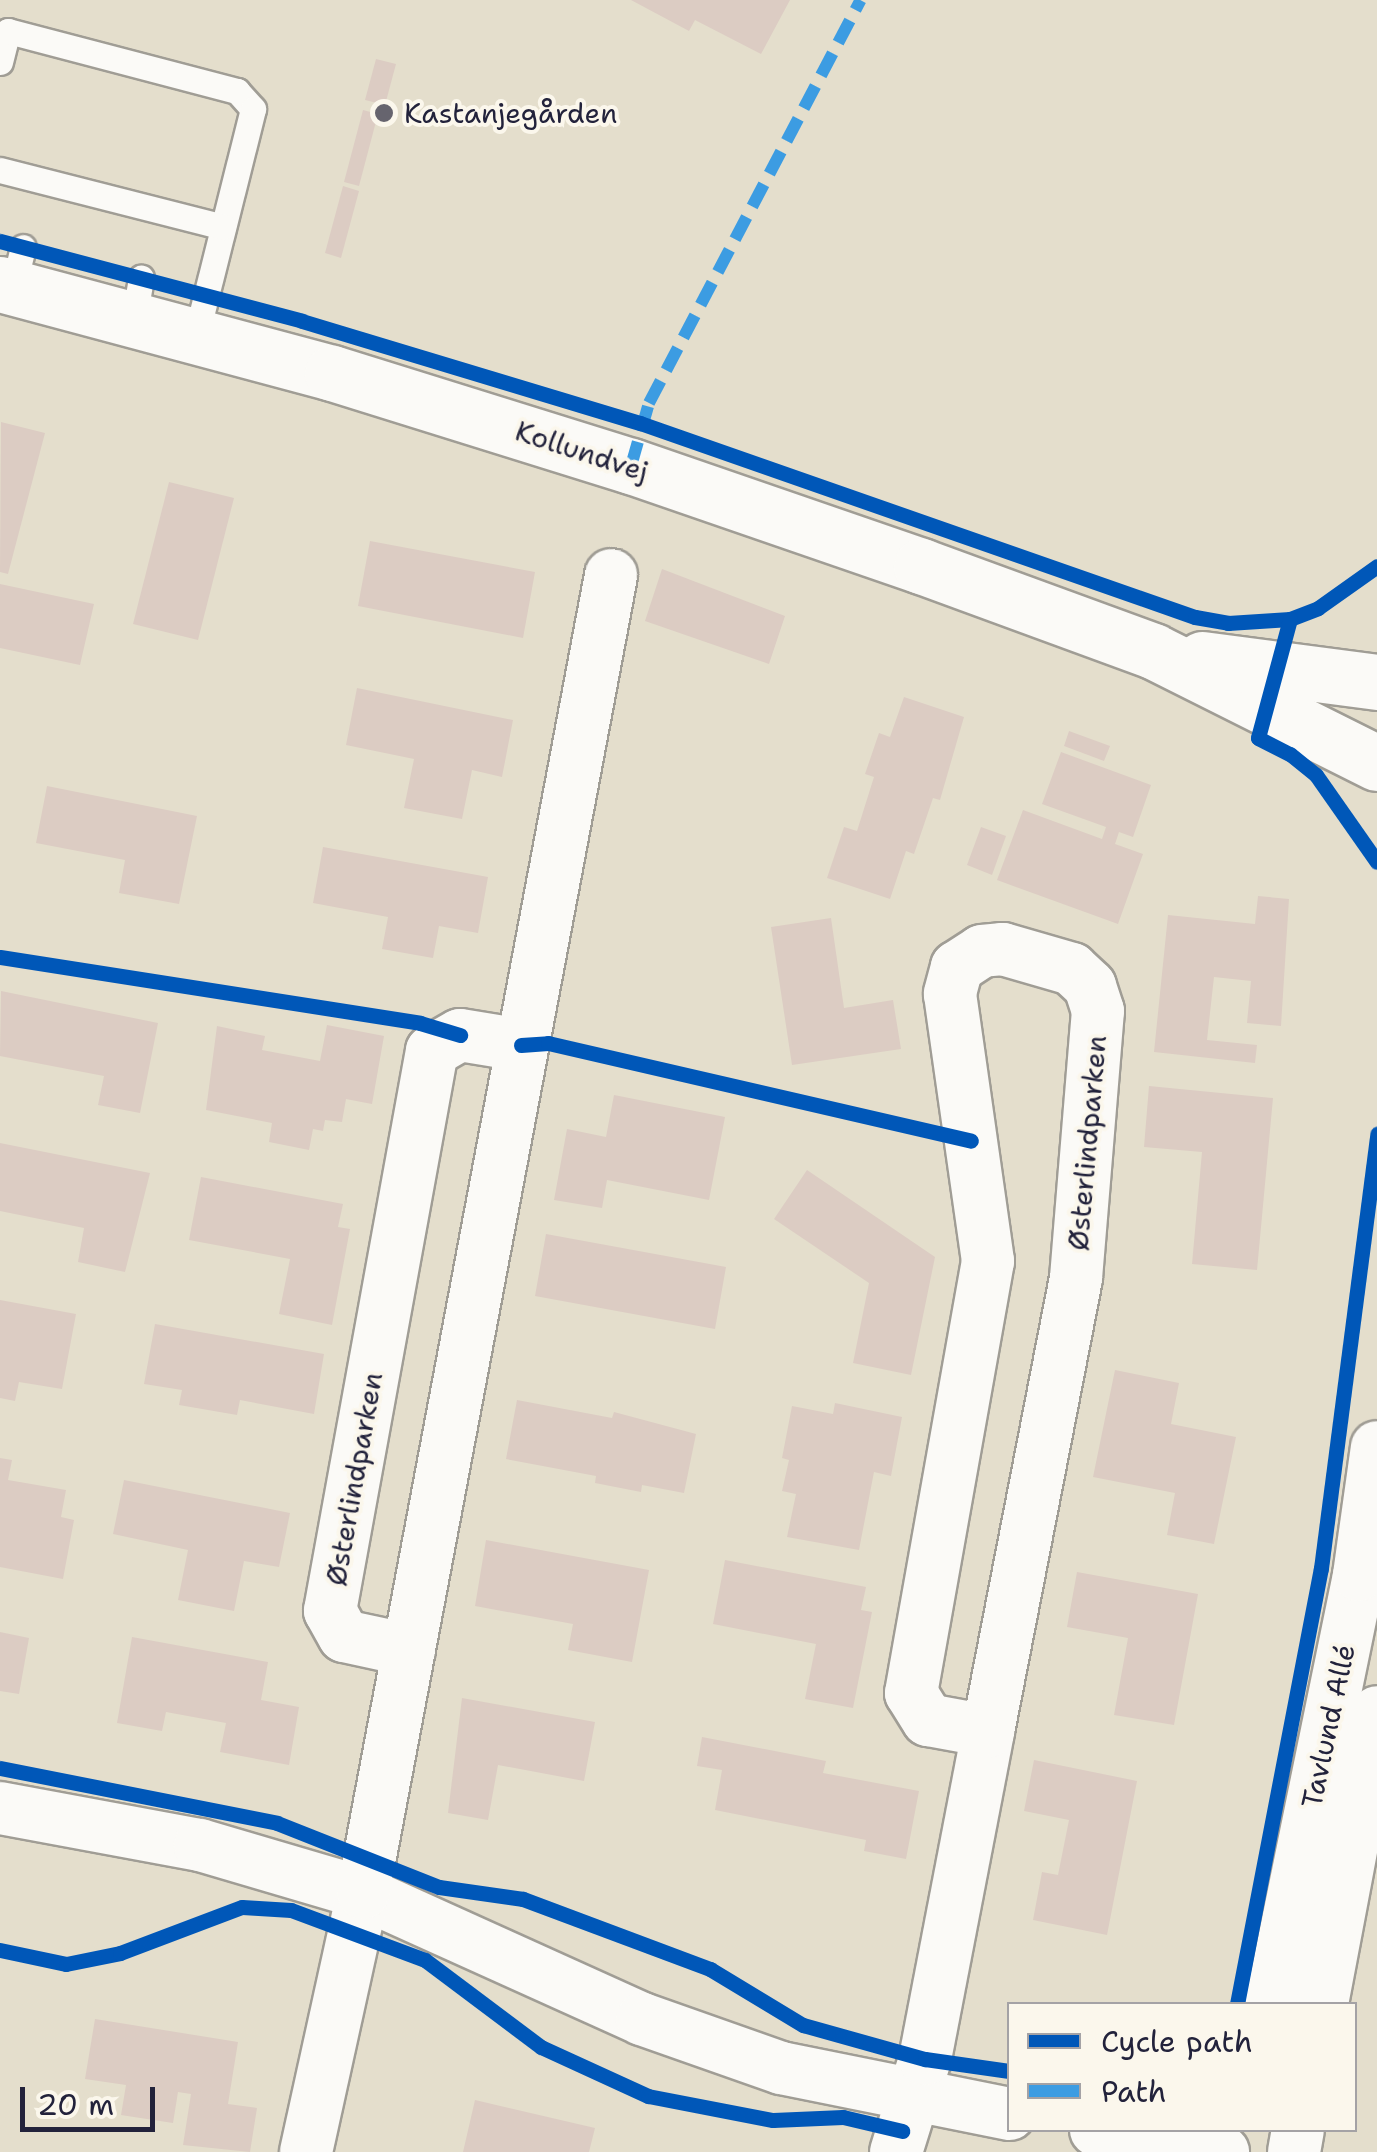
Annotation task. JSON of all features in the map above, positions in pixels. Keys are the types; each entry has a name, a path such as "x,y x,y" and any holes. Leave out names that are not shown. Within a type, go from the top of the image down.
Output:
{"street":[{"name":"Kollundvej","path":"12,273 138,298 196,336 332,372 631,466 1153,651 1377,763"},
{"path":"306,2152 364,1893 611,575"},
{"name":"Kollundvej","path":"1153,651 1377,682"},
{"name":"Østerlindparken","path":"896,2152 914,2097 988,1731 1076,1278 1098,1011 1090,986 1072,969 1003,949 982,951 957,967 950,994 988,1260 910,1693 928,1720 988,1731"},
{"name":"Østerlindparken","path":"409,1650 344,1636 330,1611 432,1051 460,1035 521,1045"},
{"name":"Tavlund Allé","path":"1271,2002 1368,1578 1377,1446"},
{"name":"Tavlund Allé","path":"1322,2002 1377,1712"},
{"path":"0,1808 200,1845 364,1893 642,2019 781,2068 1007,2113"},
{"path":"1108,2132 1223,2152"}],"lane":[{"path":"0,62 8,31 237,91 253,109 196,336"},
{"path":"0,170 222,227"}],"building":[{"path":"631,0 790,0 761,54 695,20 689,31"},
{"path":"376,59 396,64 385,105 365,100"},
{"path":"363,110 378,114 359,186 344,182"},
{"path":"343,186 359,191 341,258 325,253"},
{"path":"1,422 45,433 8,574 0,572"},
{"path":"169,482 234,498 198,640 133,624"},
{"path":"370,541 535,572 523,638 358,606"},
{"path":"662,569 785,616 769,664 645,621"},
{"path":"0,584 94,604 80,665 0,648"},
{"path":"357,688 513,720 502,777 472,770 462,819 404,808 414,759 346,745"},
{"path":"904,697 964,717 940,800 933,798 914,854 906,851 890,899 827,878 844,827 857,831 874,777 865,774 879,733 890,737"},
{"path":"1069,731 1110,746 1104,761 1064,746"},
{"path":"1061,752 1151,785 1133,837 1119,832 1115,844 1143,854 1118,924 997,880 1023,810 1102,839 1106,827 1042,804"},
{"path":"47,786 197,816 179,904 119,893 125,860 36,843"},
{"path":"981,827 1006,836 992,875 967,865"},
{"path":"323,847 488,877 478,933 439,926 433,958 382,949 388,917 313,903"},
{"path":"1258,896 1289,899 1281,1026 1247,1023 1251,981 1214,977 1207,1040 1257,1045 1255,1063 1154,1052 1168,915 1255,924"},
{"path":"831,918 844,1008 893,1000 901,1049 792,1065 771,927"},
{"path":"1,991 158,1023 140,1113 98,1105 104,1076 0,1056"},
{"path":"327,1025 384,1036 372,1104 346,1099 342,1122 325,1120 323,1131 313,1129 309,1150 269,1142 272,1123 206,1110 217,1026 265,1036 262,1050 320,1061"},
{"path":"1149,1086 1273,1098 1257,1270 1192,1264 1202,1152 1144,1147"},
{"path":"614,1095 725,1117 709,1200 607,1180 602,1208 554,1200 567,1129 606,1137"},
{"path":"0,1143 150,1173 125,1272 78,1262 84,1228 0,1211"},
{"path":"807,1170 935,1257 911,1375 853,1363 869,1283 774,1219"},
{"path":"201,1177 343,1204 338,1227 350,1229 332,1325 279,1314 290,1259 189,1240"},
{"path":"546,1234 726,1267 715,1329 535,1296"},
{"path":"0,1300 76,1314 62,1389 19,1382 15,1401 0,1398"},
{"path":"155,1324 324,1354 314,1414 240,1400 237,1415 179,1405 182,1390 144,1384"},
{"path":"1115,1370 1179,1383 1171,1424 1236,1437 1214,1544 1167,1535 1175,1493 1093,1477"},
{"path":"517,1400 612,1418 614,1412 696,1434 684,1493 642,1485 641,1492 595,1483 596,1476 506,1459"},
{"path":"835,1403 902,1417 891,1476 874,1472 859,1550 787,1537 796,1494 782,1491 789,1460 782,1458 792,1406 833,1414"},
{"path":"0,1458 12,1460 8,1480 66,1490 61,1517 74,1520 63,1579 0,1567"},
{"path":"124,1480 290,1513 279,1567 244,1561 234,1611 178,1600 188,1550 113,1534"},
{"path":"486,1540 649,1570 632,1662 568,1650 573,1624 475,1606"},
{"path":"725,1560 866,1587 861,1610 872,1612 853,1708 805,1699 816,1644 713,1624"},
{"path":"1077,1572 1198,1594 1174,1725 1114,1715 1128,1638 1067,1627"},
{"path":"0,1632 29,1638 19,1694 0,1691"},
{"path":"132,1637 268,1662 261,1700 299,1707 289,1765 220,1752 226,1723 166,1712 162,1731 117,1723"},
{"path":"462,1698 595,1722 584,1781 498,1765 488,1820 448,1813"},
{"path":"702,1737 826,1761 823,1773 919,1791 906,1859 864,1851 866,1840 715,1810 722,1770 697,1766"},
{"path":"1034,1760 1137,1781 1107,1935 1033,1920 1042,1872 1058,1875 1069,1820 1024,1811"},
{"path":"95,2019 238,2042 228,2104 257,2108 250,2152 183,2145 191,2094 178,2092 173,2123 121,2115 126,2085 85,2079"},
{"path":"475,2100 595,2128 589,2152 463,2152"}],"marked path":[{"path":"631,466 649,403 861,0"}],"cycle path":[{"path":"0,241 302,321 640,423 1195,617 1228,623 1290,619 1318,608 1377,566"},
{"path":"1290,619 1258,738 1290,754 1316,775 1377,862"},
{"path":"0,957 420,1023 460,1035"},
{"path":"521,1045 548,1043 971,1141"},
{"path":"1237,2002 1321,1568 1377,1134"},
{"path":"0,1768 277,1823 439,1887 523,1899 710,1969 803,2025 925,2059 1007,2071"},
{"path":"0,1950 66,1964 120,1953 242,1907 291,1910 425,1960 541,2047 648,2096 773,2120 843,2117 902,2131"}],"place":[{"name":"Kastanjegården","path":"384,113"}]}
